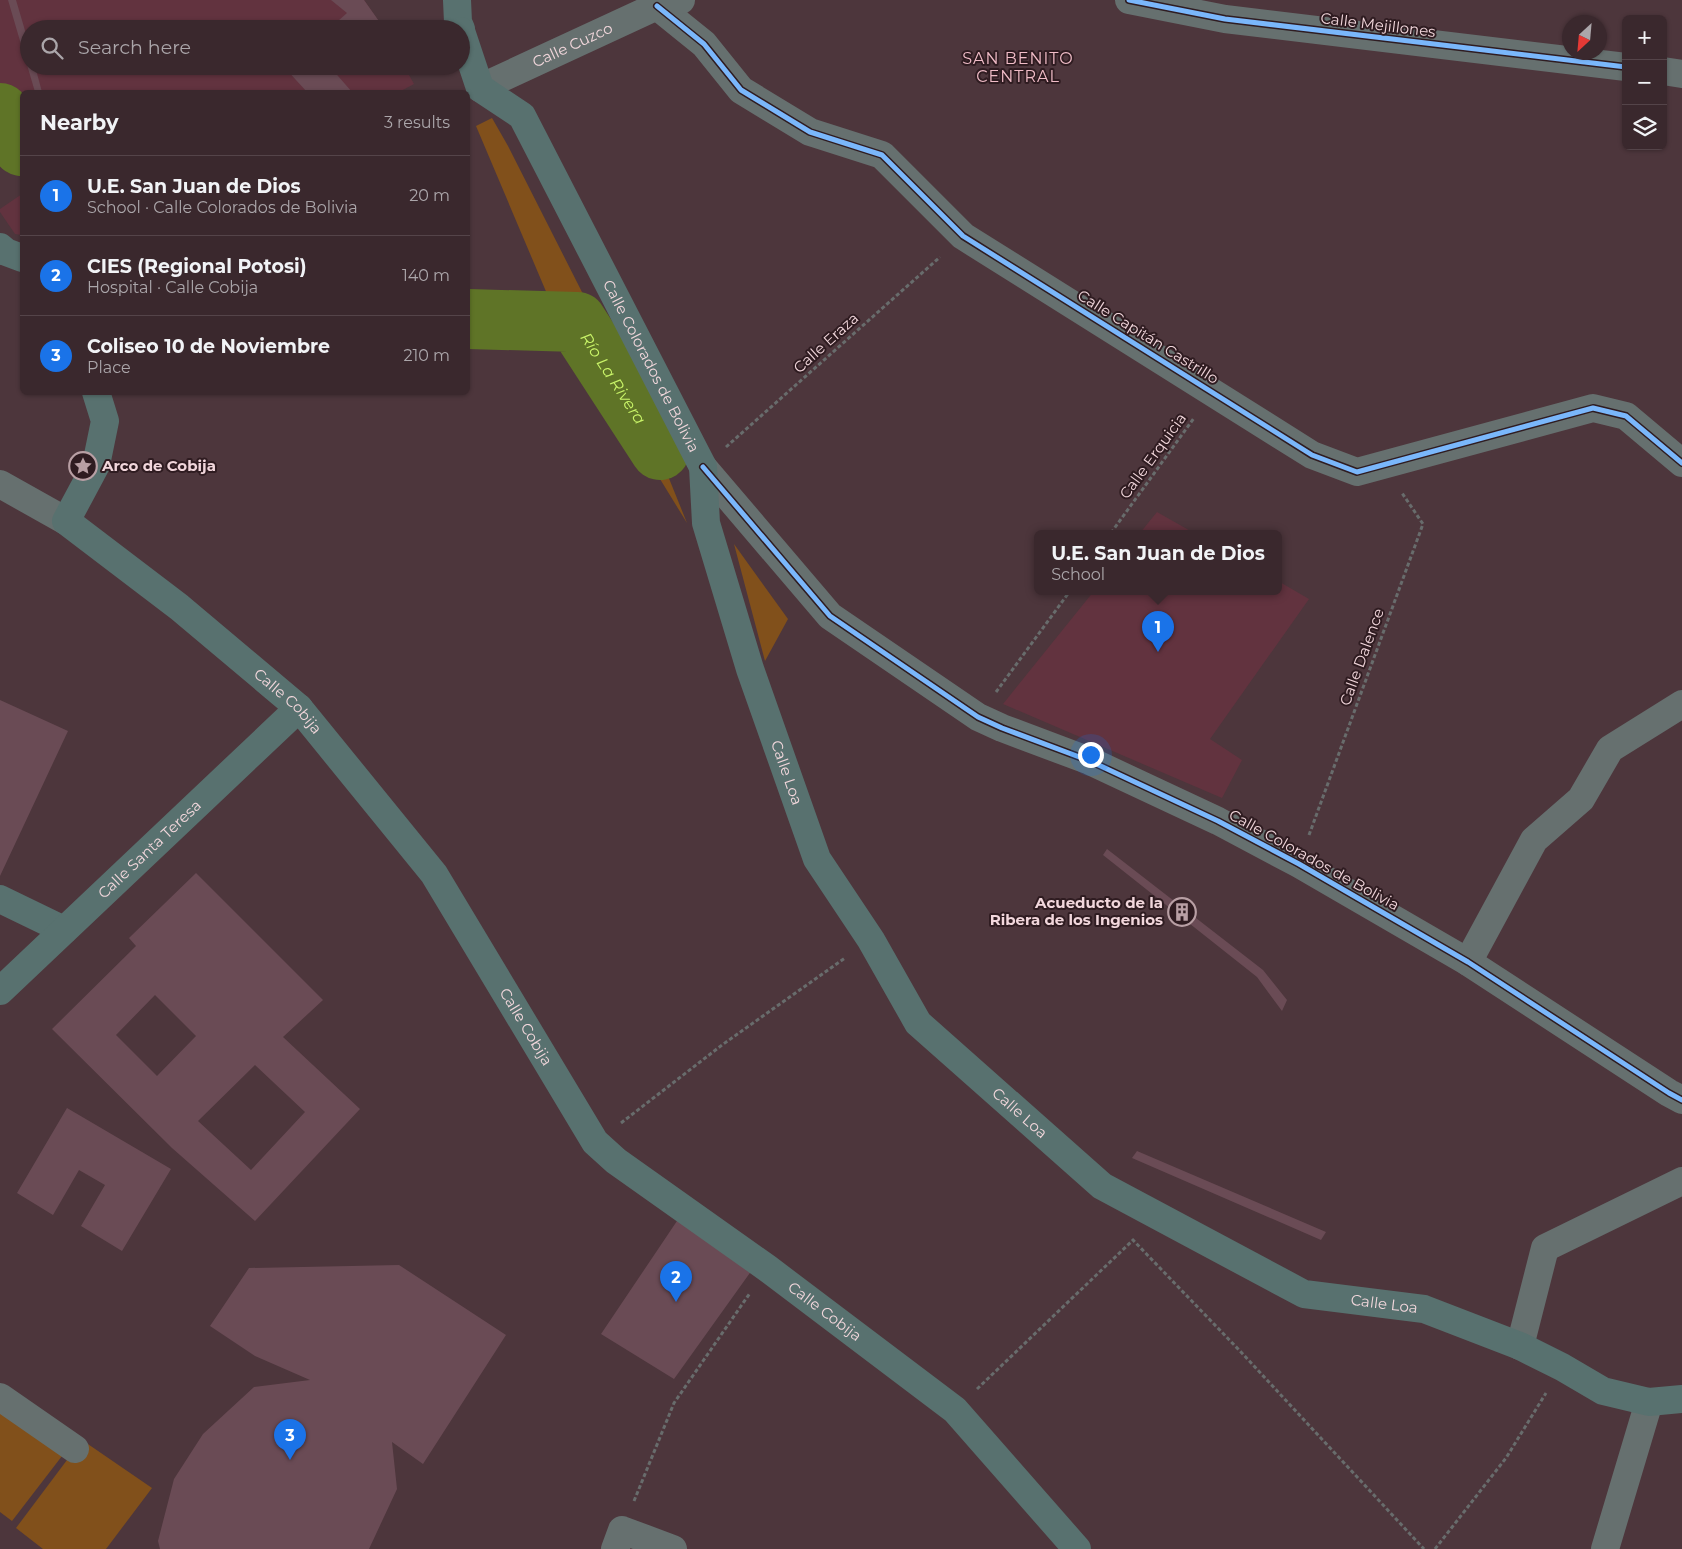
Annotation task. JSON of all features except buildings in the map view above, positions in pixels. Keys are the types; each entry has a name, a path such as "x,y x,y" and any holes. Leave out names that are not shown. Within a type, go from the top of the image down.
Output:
{"main road":[{"path":"458,0 458,20"},
{"path":"470,74 474,93"},
{"name":"Calle Colorados de Bolivia","path":"474,93 522,116 703,467"},
{"path":"0,247 6,252 20,257"},
{"path":"66,521 96,465 105,421 97,395"},
{"name":"Calle Loa","path":"703,467 706,524 750,669 817,859 870,940 918,1023 1102,1186 1304,1294 1424,1309 1520,1346 1562,1367 1603,1391 1649,1402 1682,1399"},
{"name":"Calle Cobija","path":"66,521 179,607 299,708 434,874 595,1142 616,1161 767,1268 955,1410 1077,1549"},
{"name":"Calle Santa Teresa","path":"0,991 299,708"},
{"path":"0,899 64,930"}],"street":[{"name":"Calle Mejillones","path":"1129,0 1225,19 1622,67"},
{"name":"Calle Cuzco","path":"474,93 669,3"},
{"name":"Calle Capitán Castrillo","path":"669,3 742,90 810,132 882,156 963,236 1312,455 1357,472 1593,408 1626,416 1682,463"},
{"path":"1667,72 1682,74"},
{"name":"Calle Colorados de Bolivia","path":"703,467 830,616 978,717 1090,761 1218,820 1299,864 1468,962 1682,1100"},
{"name":"Calle Cobija","path":"0,484 66,521"},
{"path":"1468,962 1534,840 1581,800 1610,749 1682,704"},
{"path":"1520,1346 1545,1248 1682,1180"},
{"path":"0,1397 75,1449"},
{"path":"1605,1549 1649,1402"},
{"path":"619,1540 672,1549"}],"path":[{"path":"978,717 1067,595"},
{"path":"595,1142 722,1045 870,940"},
{"path":"1126,1233 1240,1351 1424,1549"},
{"path":"955,1410 1133,1240"},
{"path":"619,1540 674,1403 767,1268"},
{"path":"1435,1549 1506,1458 1562,1367"}],"shaded area":[{"path":"0,0 364,0 378,20 20,20 20,75 409,75 414,84 403,90 20,90 20,131 0,100"},
{"path":"492,118 584,296 624,367 687,523 622,417 571,345 553,308 476,126"},
{"path":"20,195 20,235 15,234 0,212 0,209"},
{"path":"1157,512 1189,530 1142,530"},
{"path":"734,544 788,619 765,661"},
{"path":"1282,583 1309,599 1210,739 1242,760 1222,798 1003,704 1091,595 1282,595"},
{"path":"0,1412 62,1456 12,1521 0,1512"},
{"path":"82,1440 152,1488 106,1549 43,1549 16,1528"}],"waterway":[{"name":"Río La Rivera","path":"0,113 20,143"},
{"name":"Río La Rivera","path":"470,319 577,322 660,450"}],"cycle path":[{"path":"1129,0 1225,19 1622,67"},
{"path":"657,6 704,44 741,90 810,132 882,155 963,236 1312,455 1357,472 1593,408 1626,416 1682,463"},
{"path":"703,467 830,616 978,717 1090,761 1218,821 1299,864 1468,962 1682,1100"}],"place":[{"name":"Arco de Cobija","path":"83,466"},
{"name":"U.E. San Juan de Dios","path":"1158,652"},
{"name":"Acueducto de la Ribera de los Ingenios","path":"1182,912"},
{"name":"CIES (Regional Potosi)","path":"676,1302"},
{"name":"Coliseo 10 de Noviembre","path":"290,1460"}],"district":[{"name":"SAN BENITO CENTRAL","path":"1018,67"}]}
